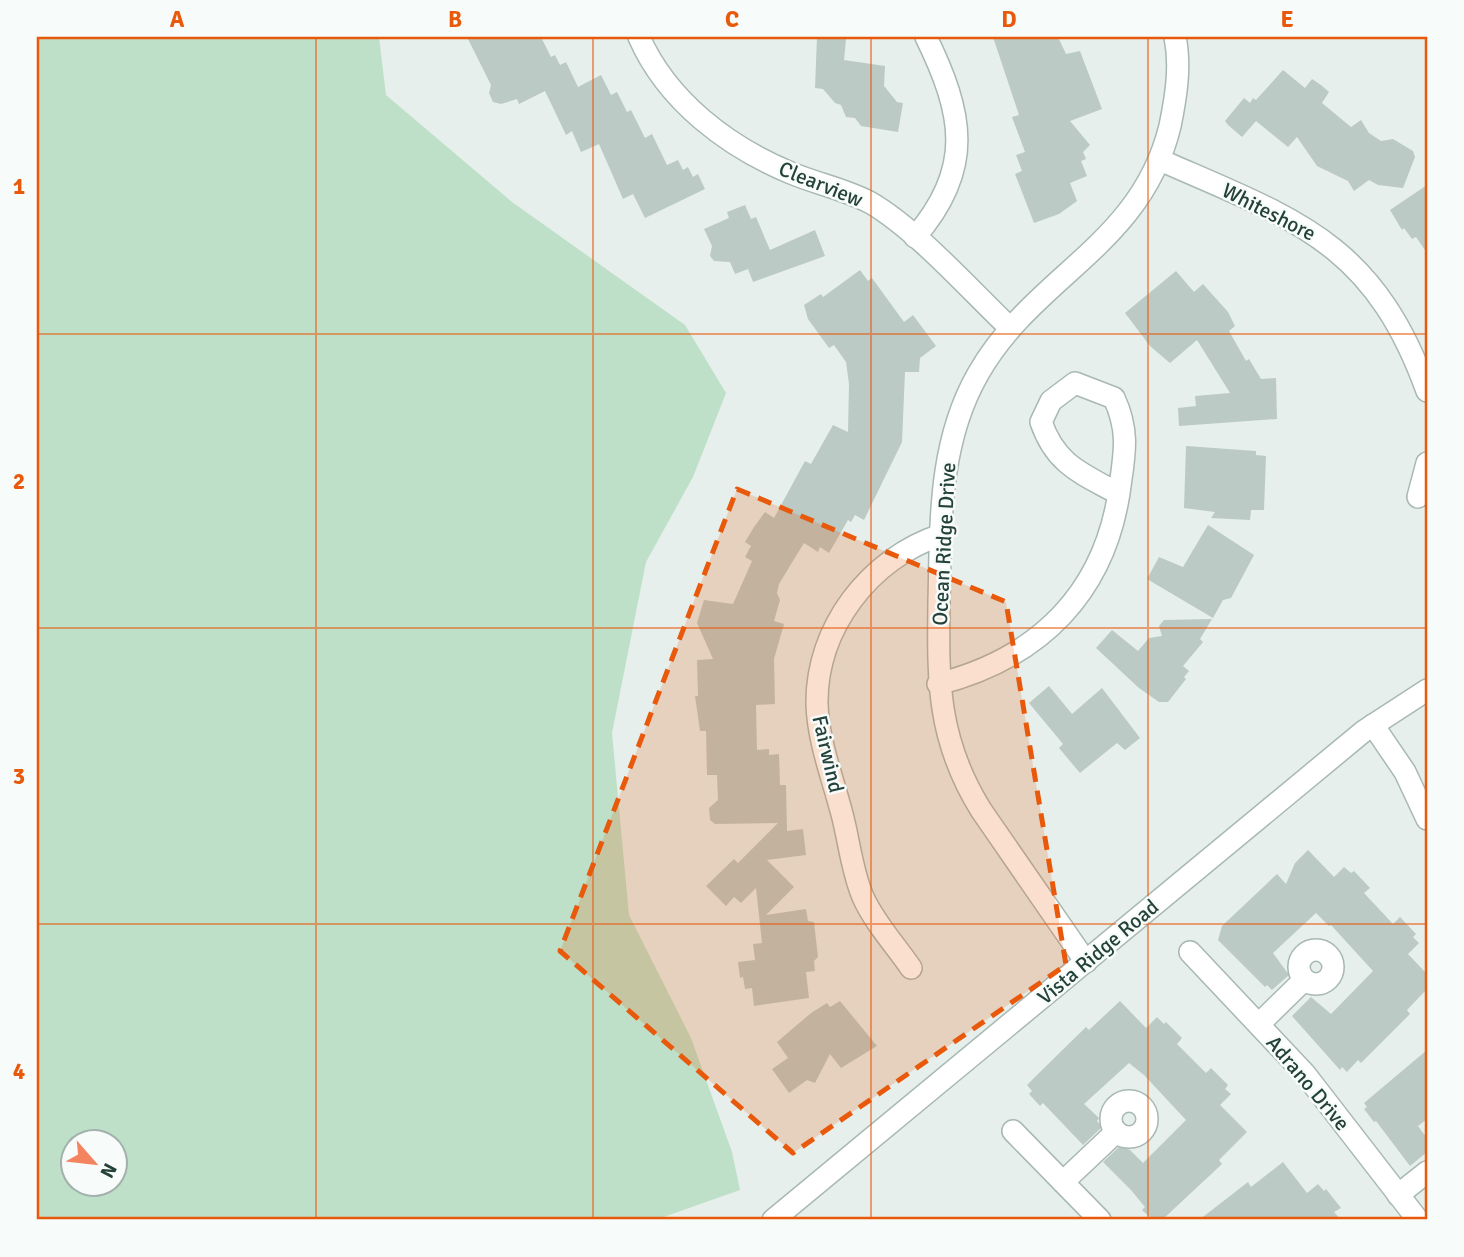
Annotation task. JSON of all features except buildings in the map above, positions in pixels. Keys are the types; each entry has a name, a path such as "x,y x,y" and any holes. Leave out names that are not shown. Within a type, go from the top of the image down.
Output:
{"street":[{"name":"Clearview","path":"639,37 671,86 702,119 726,138 792,174 871,203 915,237 1010,328"},
{"path":"915,237 944,195 954,167 957,136 955,107 946,78 926,37"},
{"name":"Ocean Ridge Drive","path":"1086,962 968,789 949,744 938,684 941,535 947,462 958,418 976,377 1010,328 1104,242 1129,214 1160,160 1175,107 1175,37"},
{"name":"Whiteshore","path":"1160,160 1280,213 1331,245 1383,299 1413,352 1427,391"},
{"path":"938,684 969,676 1002,662 1051,627 1076,601 1096,570 1111,537 1119,494 1125,421 1114,398 1075,383 1051,401 1041,422 1049,446 1065,462 1119,494"},
{"path":"1418,497 1427,463"},
{"name":"Fairwind","path":"911,968 863,897 820,728 818,685 827,646 858,591 878,569 902,551 941,535"},
{"name":"Vista Ridge Road","path":"773,1220 1373,725 1427,690"},
{"path":"1373,725 1405,772 1427,819"},
{"name":"Adrano Drive","path":"1190,952 1306,1074 1418,1220"},
{"path":"1259,1024 1304,980"},
{"path":"1013,1131 1100,1220"},
{"path":"1063,1182 1116,1132"},
{"path":"1398,1195 1427,1172"}],"highlighted area":[{"path":"737,489 1006,602 1066,965 793,1153 560,951"}],"green space":[{"path":"37,37 379,37 386,95 512,202 685,325 726,393 693,477 646,562 612,733 629,915 691,1038 732,1152 740,1190 655,1220 37,1220"}]}
